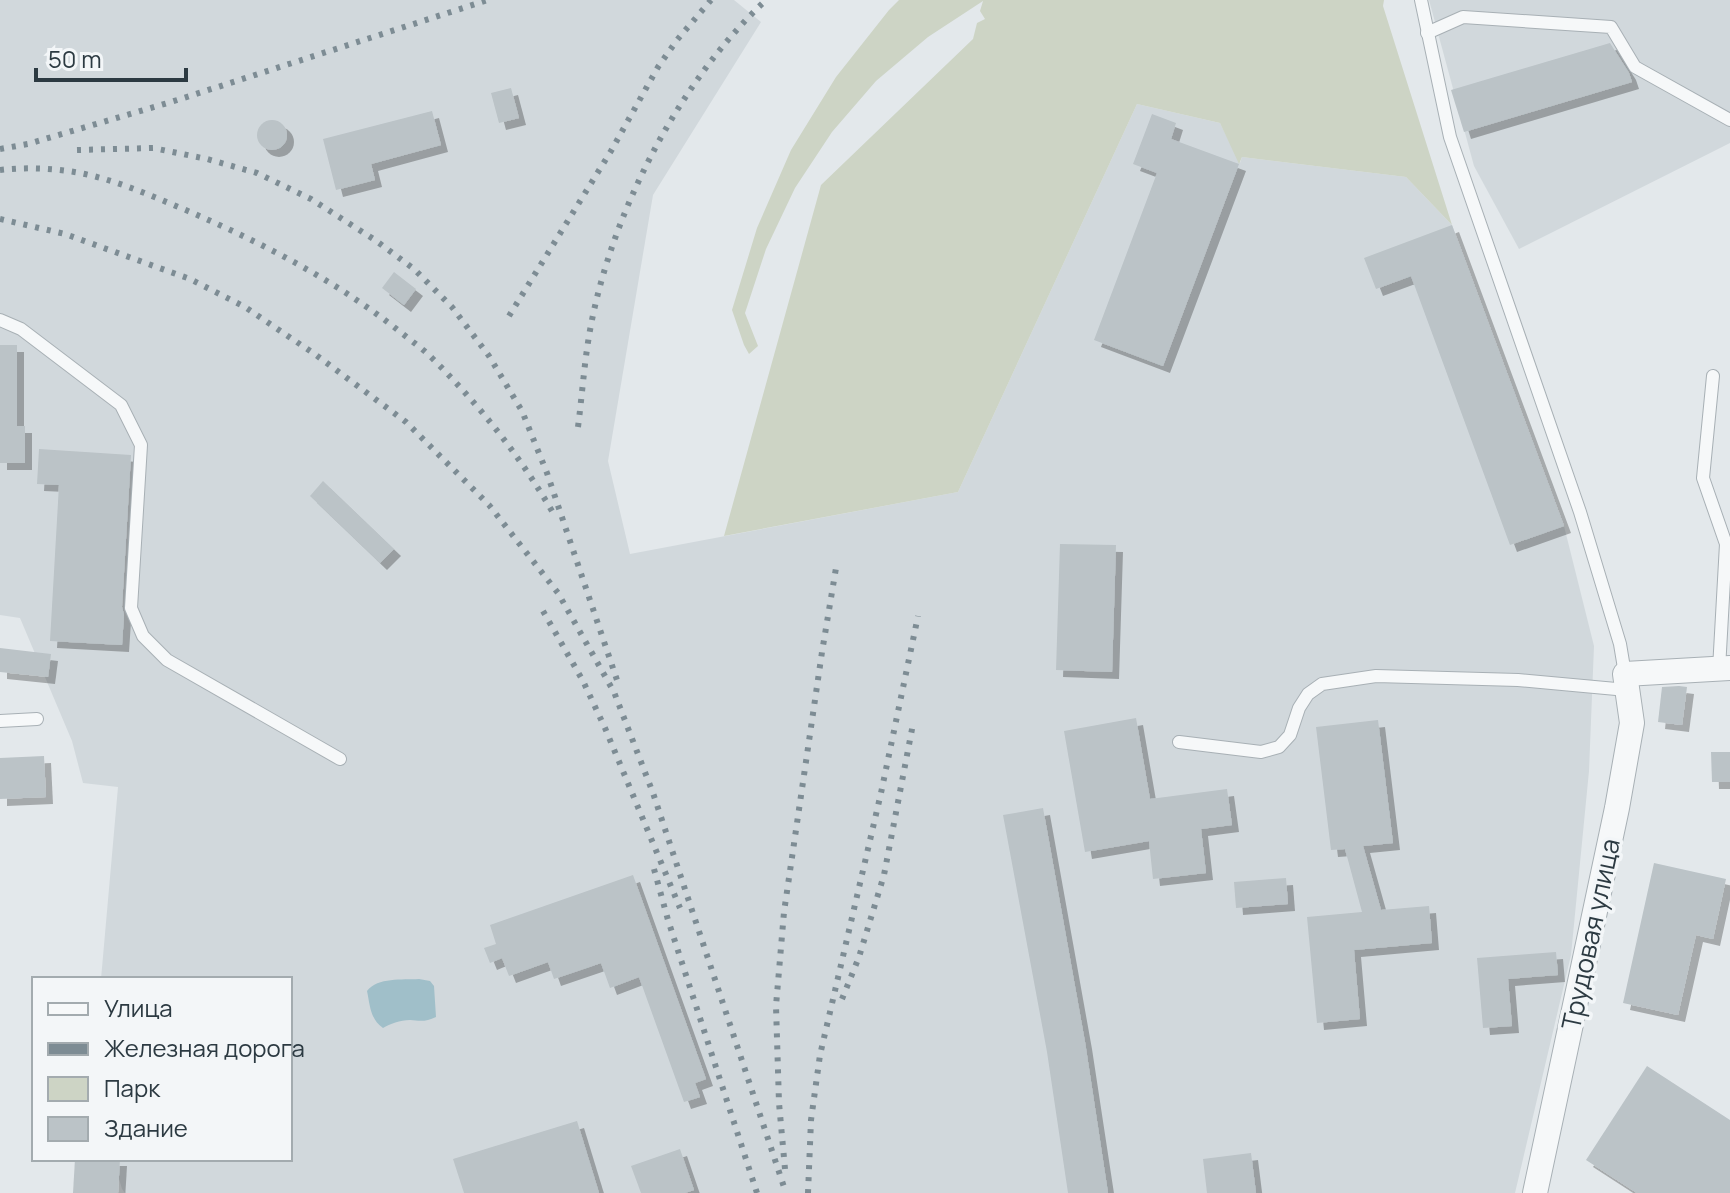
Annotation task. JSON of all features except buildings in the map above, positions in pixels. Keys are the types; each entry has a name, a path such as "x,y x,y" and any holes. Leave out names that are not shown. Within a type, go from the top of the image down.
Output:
{"street":[{"path":"1626,682 1724,669"},
{"name":"Трудовая улица","path":"1535,1193 1632,723 1626,682"}],"lane":[{"path":"1179,742 1261,752 1279,747 1290,735 1299,708 1308,694 1322,684 1376,676 1626,682 1620,644 1580,512 1450,137 1421,0"},
{"path":"1427,33 1463,17 1611,27 1635,67 1730,120"},
{"path":"0,320 21,329 121,405 141,445 131,608 143,636 167,660 340,759"},
{"path":"1713,376 1703,478 1726,544 1724,669"},
{"path":"0,721 37,719"}],"shaded area":[{"path":"0,0 734,0 761,22 653,195 608,461 630,554 958,492 1137,104 1220,123 1240,163 1242,157 1406,177 1452,225 1564,526 1594,646 1589,771 1571,955 1515,1193 125,1193 114,1161 292,1161 292,977 101,977 118,787 83,783 72,741 20,618 0,615"},
{"path":"1429,0 1730,0 1730,143 1519,249 1474,166"}],"green space":[{"path":"899,0 1384,0 1383,6 1452,225 1406,177 1242,157 1239,164 1220,123 1137,104 958,492 724,536 821,185 973,39 977,23 985,19 980,11 983,1 928,37 876,81 832,132 795,188 766,249 745,313 758,346 749,354 732,310 757,228 791,150 836,77"}],"water":[{"path":"384,981 430,981 434,986 436,1017 423,1021 403,1021 383,1028 373,1016 367,991"}],"railway":[{"path":"0,149 28,144 171,102 488,0"},
{"path":"509,316 611,151 658,67 711,0"},
{"path":"578,427 587,347 599,291 631,199 652,154 704,70 766,0"},
{"path":"77,150 153,148 257,173 311,199 414,269 452,307 489,356 522,411 547,473 619,686"},
{"path":"0,170 64,170 98,177 188,211 324,279 375,313 432,358 497,430 552,511"},
{"path":"0,219 65,234 190,279 245,307 406,422 489,505 558,593 614,692 653,793 786,1193"},
{"path":"785,1169 776,1006 784,912 837,562"},
{"path":"543,611 583,681 605,728 680,908"},
{"path":"808,1193 811,1120 820,1055 881,793 918,616"},
{"path":"842,999 859,957 884,875 913,724"},
{"path":"654,869 757,1193"}]}
